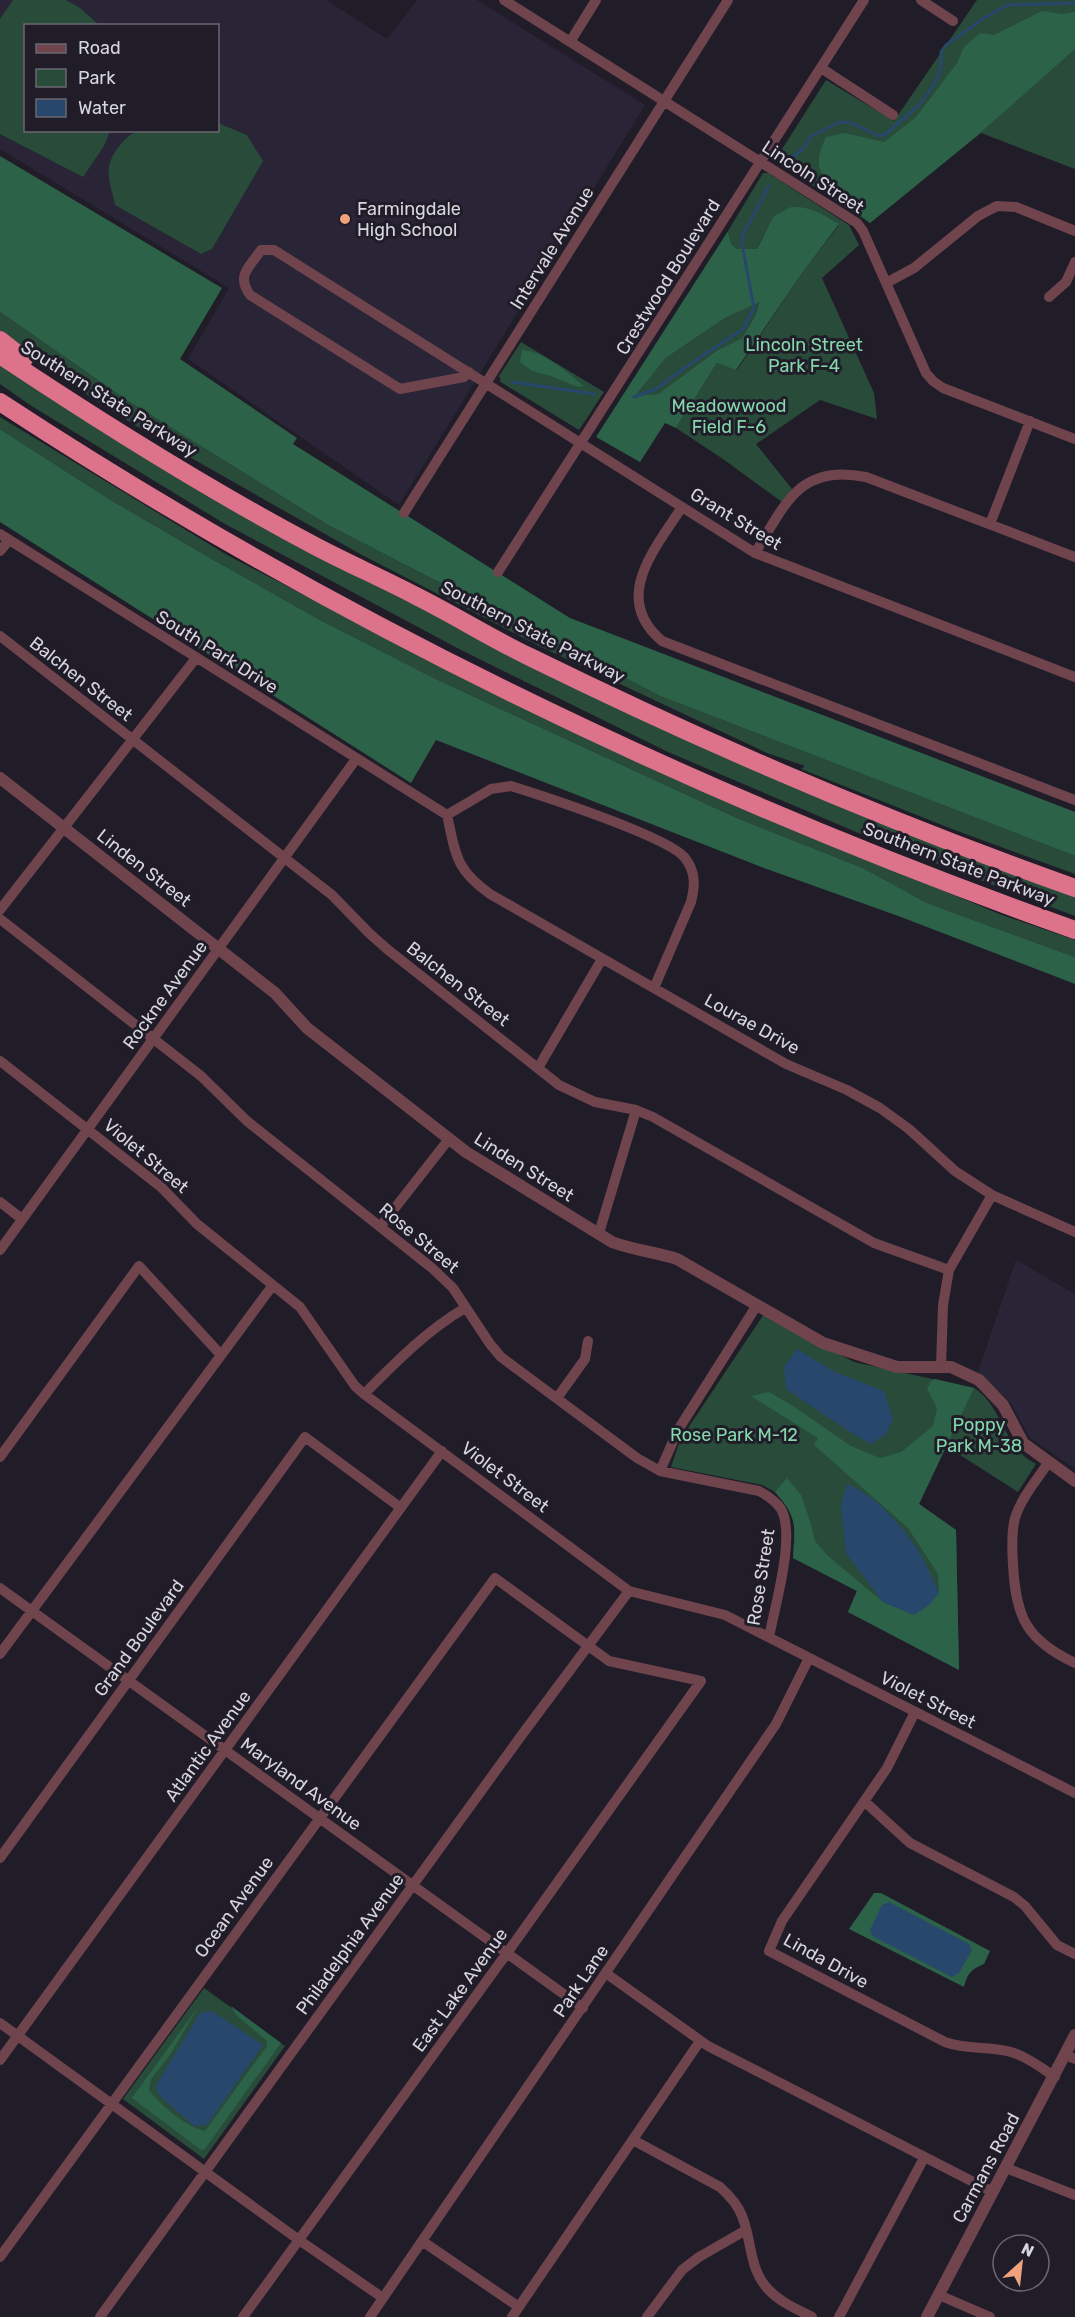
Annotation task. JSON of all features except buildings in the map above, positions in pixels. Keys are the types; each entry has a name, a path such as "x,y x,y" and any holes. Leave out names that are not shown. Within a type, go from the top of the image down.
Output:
{"highway":[{"path":"0,340 93,415"},
{"name":"Southern State Parkway","path":"0,355 93,415 315,546 580,681 777,772 884,816 1075,888"},
{"name":"Southern State Parkway","path":"0,402 122,479 274,568 353,612 494,683 605,737 772,812 928,875 1075,930"}],"street":[{"name":"Lincoln Street","path":"504,0 857,223 926,373 933,381 943,388 1075,439"},
{"path":"570,42 596,0"},
{"name":"Intervale Avenue","path":"404,513 728,0"},
{"name":"Crestwood Boulevard","path":"498,572 864,0"},
{"path":"921,0 953,21"},
{"path":"821,69 893,115"},
{"path":"886,282 914,268 978,216 997,206 1016,207 1075,231"},
{"name":"Grant Street","path":"469,372 464,377 400,389 250,296 243,285 243,277 261,250 274,250 487,383 755,553 1075,677"},
{"path":"1049,297 1066,282 1075,262"},
{"path":"990,524 1030,421"},
{"path":"755,553 796,492 810,481 830,474 848,473 866,477 1075,557"},
{"path":"682,507 642,574 638,588 640,611 647,626 662,641 1075,800"},
{"path":"0,551 5,537"},
{"name":"South Park Drive","path":"5,537 447,815"},
{"name":"Balchen Street","path":"0,636 332,895 387,949 559,1085 581,1097 636,1110 675,1129 874,1243 950,1270"},
{"path":"0,910 196,658"},
{"name":"Rockne Avenue","path":"0,1250 356,759"},
{"name":"Linden Street","path":"0,778 275,993 307,1028 449,1139 569,1217 612,1242 677,1259 823,1343 879,1363 897,1367 951,1367 979,1380 1003,1405 1023,1443 1075,1481"},
{"path":"447,815 491,789 512,786 632,830 677,850 691,867 694,889 691,902 654,988"},
{"name":"Lourae Drive","path":"447,815 457,859 472,881 490,894 786,1064 847,1090 879,1108 909,1129 955,1171 992,1195 1075,1232"},
{"name":"Rose Street","path":"0,919 201,1076 247,1121 432,1268 453,1288 490,1344 501,1356 637,1458 660,1471 759,1491 772,1498 781,1509 786,1522 788,1540 769,1637"},
{"path":"538,1068 602,958"},
{"name":"Violet Street","path":"0,1061 161,1187 197,1224 300,1307 364,1394 629,1591 725,1615 1075,1793"},
{"path":"599,1233 636,1110"},
{"path":"380,1227 449,1139"},
{"path":"941,1366 943,1305 950,1270 992,1195"},
{"path":"0,1202 22,1219"},
{"path":"0,1457 139,1266 221,1355"},
{"path":"0,1654 273,1285"},
{"path":"660,1471 678,1430 757,1305"},
{"path":"364,1394 417,1341 441,1322 465,1308"},
{"path":"557,1398 585,1359 588,1341"},
{"name":"Grand Boulevard","path":"0,1858 305,1437 401,1508"},
{"name":"Atlantic Avenue","path":"0,2060 442,1451"},
{"path":"1048,1463 1022,1502 1015,1517 1012,1545 1015,1592 1023,1620 1033,1636 1056,1654 1075,1663"},
{"name":"Ocean Avenue","path":"0,2257 495,1578 588,1646"},
{"name":"Maryland Avenue","path":"0,1588 583,2008"},
{"name":"Philadelphia Avenue","path":"100,2317 629,1591"},
{"name":"East Lake Avenue","path":"243,2317 701,1681 609,1661 588,1646"},
{"name":"Park Lane","path":"370,2317 776,1724 809,1658"},
{"name":"Linda Drive","path":"915,1712 887,1767 782,1921 769,1951 945,2042 971,2049 995,2049 1014,2053 1036,2063 1055,2077"},
{"path":"864,1801 910,1843 1014,1897 1025,1906 1057,1945 1075,1954"},
{"path":"607,1974 700,2041 993,2192"},
{"path":"0,2023 299,2240 383,2298"},
{"name":"Carmans Road","path":"927,2317 1055,2077 1070,2057 1075,2035"},
{"path":"512,2317 700,2041"},
{"path":"633,2140 720,2187 739,2209 755,2266 767,2289 779,2300 812,2317"},
{"path":"839,2317 924,2158"},
{"path":"1006,2168 1075,2196"},
{"path":"647,2317 682,2270 699,2257 746,2230"},
{"path":"422,2241 519,2307"},
{"path":"939,2295 990,2317"}],"shaded area":[{"name":"Farmingdale High School","path":"0,0 326,0 387,39 417,0 477,0 645,105 399,505 188,359 229,288 0,149"},
{"path":"1016,1260 1075,1294 1075,1469 1030,1438 1010,1402 978,1372"}],"green space":[{"path":"13,0 66,0 80,8 98,24 24,24 24,132 110,132 104,146 83,177 0,134 0,19"},
{"path":"977,0 1075,0 1075,169 981,133 870,223 778,163 777,157 826,80 894,121"},
{"path":"1042,11 1062,14 1075,12 1075,49 979,134 870,223 832,189 821,173 819,165 826,137 845,133 884,142 916,117 957,63 964,47 980,33 994,35"},
{"path":"219,123 247,135 263,161 212,249 201,254 115,205 109,181 109,167 119,146 136,132 219,132"},
{"path":"0,156 222,288 180,359 297,438 293,444 570,618 1075,812 1075,856 660,696 328,525 128,401 0,312"},
{"path":"763,173 768,173 849,225 859,245 822,278 874,393 877,419 820,400 756,444 792,489 782,502 676,428 717,363 737,370 798,279 839,225 764,235 757,249 737,249 731,245 728,231"},
{"path":"791,207 798,207 816,211 839,224 736,370 717,363 676,428 665,423 640,462 596,437 728,231 731,244 737,249 757,249 774,216","holes":["759,302 755,316 742,338 716,351 658,394 635,396 666,358 725,318"]},
{"path":"759,301 755,316 742,338 716,351 658,394 634,397 666,358 725,318"},
{"path":"0,312 128,401 328,525 660,696 1075,856 1075,874 952,829 801,769 805,766 767,753 541,647 362,555 149,434 90,397 0,331"},
{"path":"521,342 604,392 579,430 499,381 501,380 499,376"},
{"path":"522,350 547,358 584,386 578,387 532,371 520,362"},
{"path":"0,360 552,676 1075,894 1075,916 882,843 668,752 461,650 225,524 30,405 0,384"},
{"path":"0,417 227,555 478,686 741,807 1002,915 1075,940 1075,957 927,903 863,868 737,818 438,680 322,621 109,499 0,429"},
{"path":"0,429 109,499 219,563 322,621 438,680 737,818 863,868 927,903 1075,957 1075,984 901,917 764,868 436,740 411,783 0,522"},
{"path":"764,1314 854,1362 974,1388 989,1402 1015,1445 1024,1456 1036,1464 1018,1492 946,1446 919,1504 956,1530 959,1670 848,1612 857,1591 793,1558 795,1525 788,1507 775,1492 762,1485 671,1467 680,1440"},
{"path":"935,1379 974,1388 919,1504 956,1530 959,1670 848,1612 857,1591 793,1558 793,1523 788,1509 775,1492 787,1478 801,1495 815,1541 828,1556 883,1602 914,1615 939,1593 938,1574 908,1528 814,1445 818,1438 751,1396 769,1392 851,1446 880,1458 901,1452 933,1426 937,1408 927,1389 931,1381"},
{"path":"874,1893 881,1893 990,1951 984,1964 970,1972 964,1987 849,1929"},
{"path":"204,1988 285,2046 204,2159 123,2099"},
{"path":"231,2006 281,2043 205,2149 201,2150 132,2098 198,2007 170,2055 151,2079 149,2090 175,2115 205,2131 267,2046 267,2041 237,2016"}],"water":[{"path":"797,1349 835,1372 884,1391 893,1419 886,1434 871,1444 786,1389 784,1367"},
{"path":"847,1484 880,1505 891,1516 917,1548 925,1563 939,1593 929,1605 914,1615 883,1602 846,1553 841,1505"},
{"path":"889,1902 969,1944 972,1950 959,1973 952,1977 872,1936 870,1930 882,1905"},
{"path":"212,2011 263,2045 207,2125 194,2126 160,2096 155,2087 200,2013"}],"waterway":[{"path":"786,162 802,150 811,136 840,122 852,123 879,136 887,133 920,104 937,80 941,69 941,52 946,45 987,16 1008,5 1075,3"},
{"path":"634,397 656,389 743,329 754,308 742,244 743,235 769,186"},
{"path":"512,382 595,394"}],"place":[{"name":"Farmingdale High School","path":"345,219"}],"park label":[{"name":"Lincoln Street Park F-4","path":"804,355"},
{"name":"Meadowwood Field F-6","path":"729,416"},
{"name":"Rose Park M-12","path":"734,1435"},
{"name":"Poppy Park M-38","path":"979,1435"}]}
